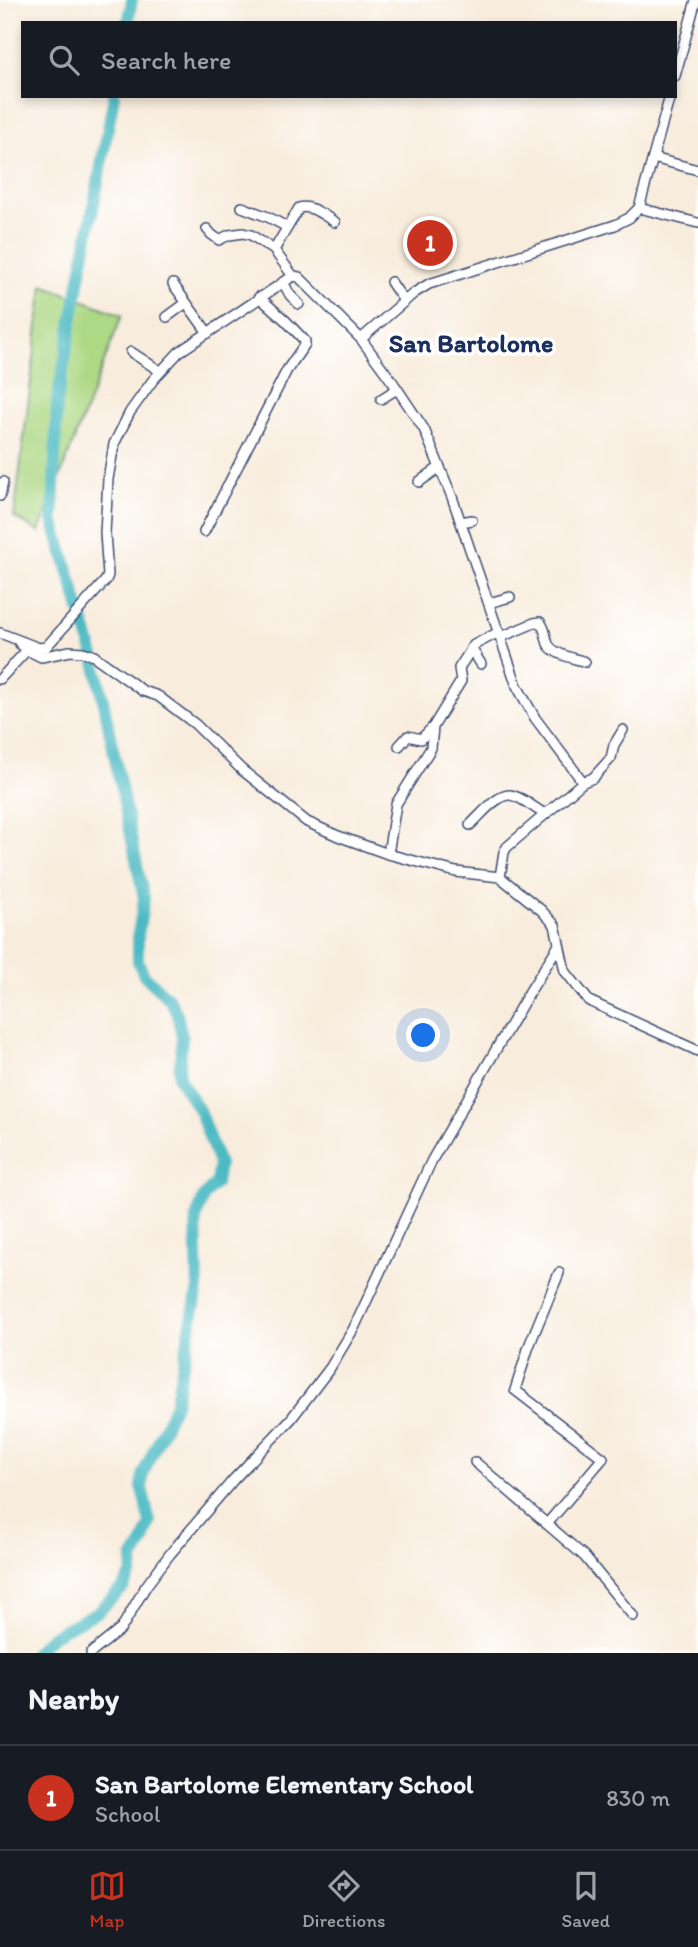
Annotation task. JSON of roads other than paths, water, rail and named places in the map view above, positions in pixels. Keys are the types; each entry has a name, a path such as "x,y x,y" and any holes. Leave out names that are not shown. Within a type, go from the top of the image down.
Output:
{"street":[{"path":"677,69 696,0"},
{"path":"360,339 422,287 623,222 633,215 639,208 669,98"},
{"path":"653,158 698,170"},
{"path":"274,250 302,206 335,222"},
{"path":"242,207 287,227"},
{"path":"639,208 698,223"},
{"path":"207,229 219,240 236,233 251,235 274,250 293,276 303,279 360,339 397,389 424,429 440,467 517,686 535,718 583,782"},
{"path":"0,633 39,648 46,647 106,580 106,500 113,449 125,420 159,371 179,352 293,276"},
{"path":"284,282 290,295 299,304"},
{"path":"391,282 404,301"},
{"path":"173,284 208,333"},
{"path":"204,532 287,370 305,343 299,332 259,297"},
{"path":"167,317 186,303"},
{"path":"131,352 159,371"},
{"path":"381,399 397,389"},
{"path":"419,482 440,467"},
{"path":"0,496 3,482"},
{"path":"461,522 472,520"},
{"path":"489,603 510,597"},
{"path":"399,746 408,736 421,739 433,727 461,681 458,669 475,644 540,622 544,626 551,649 585,662"},
{"path":"18,639 27,650 41,657 70,651 94,656 139,689 158,696 195,724 240,768 301,818 338,836 388,854 456,873 500,877 555,925 565,971 589,1001 698,1051"},
{"path":"471,648 481,664"},
{"path":"0,679 27,650"},
{"path":"388,854 396,804 431,746 433,727"},
{"path":"500,877 507,847 583,782 593,778 611,758 614,745 623,730"},
{"path":"470,825 497,799 507,795 545,814"},
{"path":"91,1653 121,1629 146,1586 170,1553 291,1419 330,1368 354,1328 432,1160 559,945"},
{"path":"547,1524 603,1458 515,1390 558,1273"},
{"path":"475,1462 584,1556 633,1616"}],"waterway":[{"path":"128,21 132,0"},
{"path":"34,1653 53,1635 97,1612 123,1588 132,1573 133,1559 144,1541 150,1522 142,1488 143,1474 175,1404 198,1289 196,1218 204,1196 216,1183 219,1164 199,1110 179,1078 182,1036 177,1014 169,999 144,975 138,962 138,934 144,899 94,656 53,520 57,401 114,98"}],"place":[{"name":"San Bartolome Elementary School","path":"430,243"}],"district":[{"name":"San Bartolome","path":"471,343"}]}
